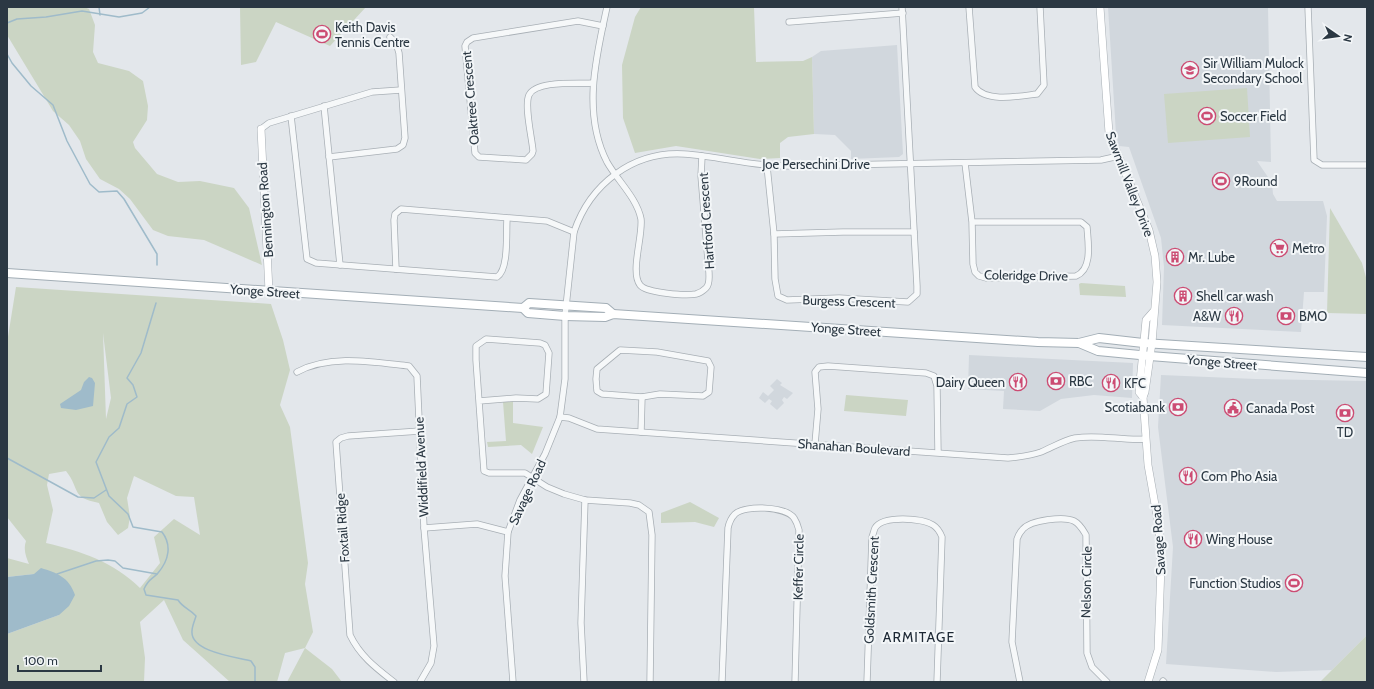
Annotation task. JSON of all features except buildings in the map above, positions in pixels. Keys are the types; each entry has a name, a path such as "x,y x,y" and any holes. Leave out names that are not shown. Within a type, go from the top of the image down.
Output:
{"main road":[{"name":"Yonge Street","path":"7,273 523,308 528,313 565,316 605,317 613,314 1079,344 1098,351 1146,356 1367,373"},
{"name":"Yonge Street","path":"523,308 529,303 568,305 606,308 613,314"},
{"name":"Yonge Street","path":"1079,344 1099,338 1143,343 1367,357"}],"street":[{"path":"607,7 597,50 593,83 598,135 602,149 614,174"},
{"path":"969,7 975,87 980,93 985,95 1011,97 1037,94 1044,85 1045,70 1040,7"},
{"name":"Sawmill Valley Drive","path":"1100,7 1109,133 1149,230 1153,245 1157,282 1153,312 1152,343 1146,356"},
{"path":"1308,7 1314,160 1322,165 1367,165"},
{"path":"789,22 902,10"},
{"name":"Burgess Crescent","path":"768,166 774,234 775,279 778,296 787,300 839,298 908,302 917,294 902,10"},
{"name":"Oaktree Crescent","path":"593,83 548,84 536,88 532,92 528,101 533,150 530,158 526,160 488,158 479,157 475,153 465,46 467,42 473,38 578,21 603,26"},
{"path":"329,157 397,149 403,145 405,138 399,51 396,43 390,37"},
{"path":"261,129 268,123 372,92 401,90"},
{"path":"324,106 340,265"},
{"path":"291,116 308,259 316,264 497,277 504,266 507,219"},
{"name":"Bennington Road","path":"261,129 269,291"},
{"name":"Joe Persechini Drive","path":"568,305 574,232 577,222 598,189 614,174 626,166 653,156 683,154 768,166 1101,160 1119,156"},
{"name":"Hartford Crescent","path":"614,174 634,204 641,218 641,238 637,268 640,285 652,291 696,294 706,289 709,273 702,156"},
{"name":"Coleridge Drive","path":"965,163 972,222 973,264 975,272 979,276 986,278 1076,276 1084,272 1086,268 1088,259 1087,227 1080,222 972,222"},
{"path":"396,269 394,220 398,210 406,208 507,219 547,221 574,232"},
{"path":"774,234 914,232"},
{"name":"Savage Road","path":"513,682 505,576 508,532 520,500 545,454 560,417 565,379 565,316 568,305"},
{"name":"Sawmill Valley Drive","path":"1146,356 1143,343 1146,320 1153,312"},
{"path":"479,401 516,398 538,399 546,394 549,353 545,345 540,343 486,339 479,343 476,351 479,401 484,471 489,473 525,473 564,494 585,500 630,503 639,505 649,512 652,535 650,682"},
{"path":"620,350 657,352 708,360 711,367 709,392 702,396 660,394 642,397 602,394 597,391 597,369 620,350"},
{"name":"Savage Road","path":"1146,356 1139,392 1143,398 1146,439 1159,527 1161,566 1158,650 1148,682"},
{"name":"Widdifield Avenue","path":"297,372 317,364 335,361 409,366 417,376 424,528 434,646 431,663 420,682"},
{"path":"815,444 818,410 815,372 819,367 828,366 926,373 934,376 937,386 938,452"},
{"path":"641,432 642,397"},
{"name":"Shanahan Boulevard","path":"560,417 597,428 996,457 1024,457 1041,452 1060,442 1076,438 1098,437 1146,439"},
{"name":"Foxtail Ridge","path":"394,682 369,662 357,649 350,635 336,442 341,438 348,436 420,431"},
{"path":"584,682 581,623 585,500"},
{"name":"Keffer Circle","path":"722,682 728,528 729,522 735,514 747,508 787,512 794,518 799,530 795,682"},
{"name":"Nelson Circle","path":"1020,682 1012,642 1016,539 1023,528 1034,522 1064,518 1075,522 1082,527 1086,536 1086,653 1092,667 1107,682"},
{"name":"Goldsmith Crescent","path":"867,682 872,537 875,528 881,523 892,519 926,522 939,530 942,537 937,682"},
{"path":"424,528 477,524 508,532"}],"shaded area":[{"path":"1108,7 1268,7 1271,162 1257,161 1272,183 1273,194 1277,201 1323,201 1327,216 1324,292 1304,292 1301,332 1162,325 1164,267 1161,238 1129,147 1119,146 1116,134"},
{"path":"897,45 903,154 899,157 851,159 851,151 835,135 814,134 812,57 821,51"},
{"path":"969,355 1133,363 1132,398 1094,395 1061,399 1040,411 1003,409 1004,391 968,389"},
{"path":"1161,375 1256,379 1367,381 1367,635 1332,670 1276,672 1166,664 1173,547 1158,427"},
{"path":"777,379 782,383 780,385 793,393 787,399 784,397 782,400 784,403 777,410 770,404 772,401 769,399 765,403 759,398 763,392 768,396 774,390 770,386"}],"green space":[{"path":"7,7 84,7 89,9 95,25 93,52 98,63 129,71 143,81 148,106 147,120 133,142 135,148 157,174 178,182 200,181 234,188 249,208 262,265 204,240 168,236 153,230 130,199 119,189 100,179 86,159 80,141 69,125 53,111 7,35"},
{"name":"Keith Davis Tennis Centre","path":"240,7 366,7 330,46 276,22 256,62 241,65"},
{"path":"641,7 754,7 756,62 803,61 812,57 814,134 788,137 780,143 780,158 760,159 676,146 635,153 623,118 622,65 635,17"},
{"name":"Soccer Field","path":"1247,88 1250,137 1168,143 1164,94"},
{"path":"1330,208 1362,263 1367,281 1367,314 1327,313"},
{"path":"1079,284 1125,286 1126,297 1080,295"},
{"path":"16,287 271,304 283,340 290,370 280,405 290,427 308,563 305,584 313,632 305,648 285,653 277,682 230,682 183,640 164,600 140,622 145,658 144,682 7,682 7,634 59,615 34,574 7,577 7,558 29,564 25,550 26,541 7,517 7,343","holes":["103,333 111,398 106,419","66,471 80,495 90,501 99,503 107,522 118,535 128,528 130,517 127,498 134,476 176,496 194,497 200,535 174,519 154,537 160,563 140,588 108,564 84,554 46,543 53,510 47,485 49,474"]},
{"path":"846,395 908,400 906,416 844,411"},
{"path":"513,401 513,423 543,427 532,454 521,445 488,447 487,442 506,441 503,402"},
{"path":"690,502 719,518 714,527 695,522 661,523 661,513"},
{"path":"1367,635 1367,680 1365,682 1320,682"},
{"path":"305,648 332,669 342,682 287,682"}],"water":[{"path":"89,377 92,378 95,383 93,406 76,410 61,408 60,404 81,390 84,382"},
{"path":"41,568 66,580 75,595 69,606 59,615 7,634 7,577 34,574"}],"waterway":[{"path":"99,7 100,15"},
{"path":"7,23 17,19 46,17 82,11 119,17 142,13 150,7"},
{"path":"7,54 12,63 31,86 53,105 67,141 90,184 99,192 117,191 124,199 157,254 157,265"},
{"path":"156,303 141,353 127,378 133,385 137,397 127,404 119,428 109,437 96,462 109,496 128,514 133,527 162,532 167,542 167,558 162,568 146,585 144,589 146,595 178,600 196,616 192,631 193,638 198,644 215,652 251,661 255,667 255,682"},
{"path":"7,458 78,497 94,498 106,490"},
{"path":"57,574 96,561 108,560 115,561 123,568 157,574"}],"place":[{"name":"Keith Davis Tennis Centre","path":"322,34"},
{"name":"Sir William Mulock Secondary School","path":"1190,70"},
{"name":"Soccer Field","path":"1207,116"},
{"name":"9Round","path":"1221,181"},
{"name":"Metro","path":"1279,248"},
{"name":"Mr. Lube","path":"1175,257"},
{"name":"Shell car wash","path":"1183,296"},
{"name":"A&W","path":"1234,316"},
{"name":"BMO","path":"1286,316"},
{"name":"RBC","path":"1056,381"},
{"name":"Dairy Queen","path":"1018,382"},
{"name":"KFC","path":"1111,383"},
{"name":"Scotiabank","path":"1178,407"},
{"name":"Canada Post","path":"1233,408"},
{"name":"TD","path":"1345,413"},
{"name":"Com Pho Asia","path":"1188,476"},
{"name":"Wing House","path":"1193,539"},
{"name":"Function Studios","path":"1294,583"}],"district":[{"name":"ARMITAGE","path":"919,637"}]}
